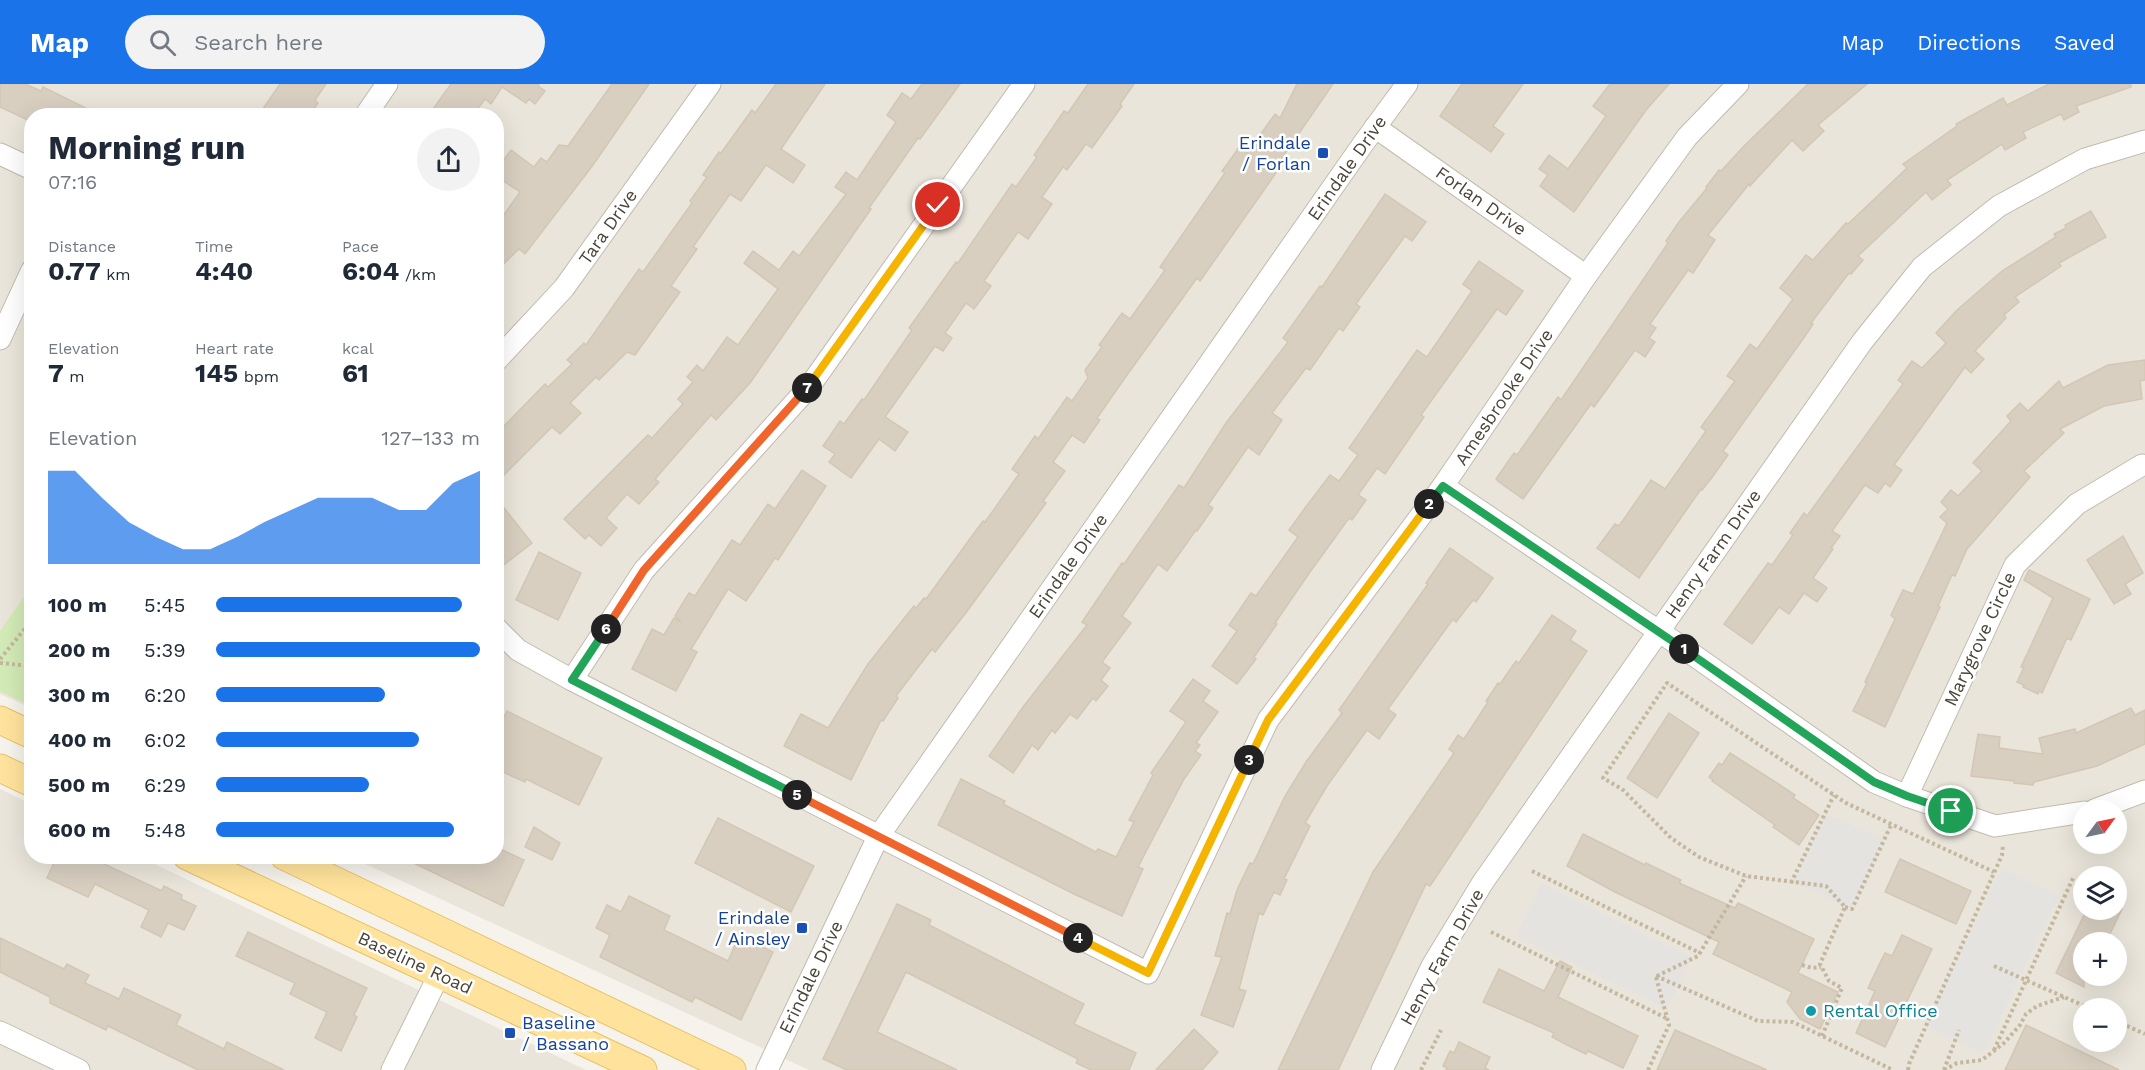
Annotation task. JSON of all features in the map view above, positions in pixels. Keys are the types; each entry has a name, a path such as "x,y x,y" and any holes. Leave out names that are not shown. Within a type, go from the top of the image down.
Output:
{"main road":[{"path":"0,720 24,731"},
{"path":"0,768 24,779"},
{"name":"Baseline Road","path":"205,864 643,1070"},
{"path":"301,864 732,1070"}],"street":[{"path":"370,108 387,84"},
{"name":"Tara Drive","path":"504,352 564,288 710,84"},
{"path":"572,680 644,570 808,387 1024,84"},
{"name":"Erindale Drive","path":"767,1070 879,837 1407,84"},
{"name":"Amesbrooke Drive","path":"879,837 1148,973 1268,720 1443,486 1586,276 1687,137 1738,84"},
{"name":"Forlan Drive","path":"1375,127 1586,276"},
{"name":"Henry Farm Drive","path":"1382,1070 1432,966 1483,882 1862,342 1922,267 1999,206 2085,159 2145,141"},
{"path":"0,154 24,165"},
{"path":"0,339 24,287"},
{"name":"Marygrove Circle","path":"1907,796 2015,565 2077,504 2142,465"},
{"path":"1443,486 1659,631 1874,782 1907,796 1995,826 2073,814"},
{"path":"504,636 518,650 572,680 879,837"},
{"path":"2121,800 2145,791"},
{"path":"392,1070 439,975"},
{"path":"0,1032 79,1070"}],"path":[{"path":"24,630 0,661 24,665"},
{"path":"1891,825 1852,909 1845,908 1826,886 1746,876 1699,857 1671,838 1622,789 1603,778 1667,683 1834,795 1891,825 1994,872"},
{"path":"1790,883 1834,795"},
{"path":"1908,1070 1937,998 2002,855 2005,824"},
{"path":"1532,871 1700,953"},
{"path":"1656,976 1698,956 1746,876"},
{"path":"1994,1050 2073,878"},
{"path":"1822,1036 1842,988 1829,981 1820,964 1845,908"},
{"path":"1491,932 1668,1019"},
{"path":"1802,965 1812,968 1821,967"},
{"path":"1994,966 2073,1001"},
{"path":"1648,1070 1669,1025 1656,976"},
{"path":"1656,976 1758,1021 1793,1022 1893,1070"},
{"path":"1944,1070 1957,1064 1982,1060 2004,1043 2020,1025 2026,1014 2037,1006 2064,997"},
{"path":"2127,1026 2145,1034"},
{"path":"1421,1070 1441,1029"},
{"path":"1944,1070 1959,1030"}],"shaded area":[{"path":"0,84 2145,84 2145,1070 809,1070 365,864 504,864 504,108 24,108 24,705 0,694"},
{"path":"0,789 24,801 24,864 155,864 586,1070 0,1070"},
{"path":"1825,813 1884,840 1852,909 1794,883"},
{"path":"2002,868 2059,896 1983,1054 1925,1026"},
{"path":"1541,883 1692,957 1667,1009 1516,936"}],"green space":[{"path":"24,597 24,703 0,691 0,631"}],"building":[{"path":"0,84 25,84 41,91 43,87 86,108 24,108 24,118 0,107"},
{"path":"280,84 326,84 315,100 318,103 315,108 264,108"},
{"path":"451,84 539,84 538,86 545,91 535,104 529,99 526,103 502,87 491,104 485,99 479,108 434,108"},
{"path":"612,84 649,84 593,165 525,254 519,249 504,263 504,215 520,192 504,181 504,160 511,150 534,167 541,158 547,162 559,145 568,146"},
{"path":"776,84 825,84 781,149 805,165 793,183 766,165 741,201 730,194 693,247 697,249 671,286 680,292 635,355 627,352 599,380 596,377 570,403 581,413 560,434 552,427 504,475 504,426 545,384 548,387 572,364 567,360 584,343 586,345 639,269 643,272 692,203 690,201 707,177 703,175 719,152 721,153 752,110 755,113"},
{"path":"922,84 960,84 920,139 918,138 750,383 716,420 711,415 655,479 659,482 639,504 627,494 606,518 617,528 601,546 589,535 585,539 564,519 648,435 652,438 683,404 678,399 693,382 687,377 697,365 703,371 727,337 738,345 778,289 744,263 753,251 779,270 793,251 799,256 846,194 835,187 846,172 857,180 896,122 887,115 902,93 911,99"},
{"path":"1088,84 1134,84 1120,104 1122,106 1092,148 1086,144 1067,170 1063,167 1042,197 1052,204 1028,239 1018,232 984,281 991,286 974,309 966,303 945,333 952,338 943,351 935,346 885,417 908,432 895,451 879,439 851,478 829,462 835,454 823,446 840,421 844,424 862,399 864,400 912,330 909,328 956,262 958,263 1012,184 1016,187 1037,157 1034,155 1064,111 1068,113"},
{"path":"1297,84 1333,84 1273,171 1276,173 1200,281 1197,278 1127,375 1097,418 1100,420 1084,443 1072,435 1053,462 1065,471 1043,501 1046,503 965,614 935,652 932,649 896,696 898,698 883,721 881,720 851,780 784,746 801,714 828,728 868,664 914,606 916,608 924,598 926,599 983,521 985,522 1019,474 1012,469 1035,436 1038,439 1067,397 1072,401 1088,378 1085,370 1102,347 1099,345 1122,313 1130,319 1165,270 1160,267 1225,173 1222,171 1239,147 1247,153 1275,114 1280,118"},
{"path":"1462,84 1523,84 1493,126 1504,134 1491,152 1440,116"},
{"path":"1610,84 1669,84 1646,110 1574,212 1540,186 1548,175 1539,169 1549,155 1568,169 1606,116 1593,106"},
{"path":"1808,84 1867,84 1818,125 1824,131 1803,151 1792,140 1750,186 1749,184 1708,235 1715,240 1693,273 1688,270 1650,324 1656,328 1649,338 1655,342 1645,357 1635,350 1594,407 1591,404 1523,499 1499,482 1496,479 1514,453 1517,455 1558,397 1561,400 1668,243 1666,241 1679,222 1719,170 1721,171"},
{"path":"2049,84 2131,84 2131,87 2076,106 2079,112 2064,120 2061,114 2023,132 2026,138 2005,150 2002,144 1947,180 1951,185 1932,200 1926,192 1858,256 1863,260 1851,274 1849,273 1811,323 1813,324 1803,339 1723,451 1728,455 1701,489 1639,578 1597,548 1615,524 1619,526 1651,480 1665,489 1706,431 1701,427 1735,381 1727,376 1750,344 1757,349 1793,299 1780,288 1806,255 1813,260 1846,223 1848,224 1907,168 1903,164 1957,126 1956,124 2003,98 2007,105"},
{"path":"1385,194 1426,222 1412,241 1405,236 1356,304 1360,307 1343,331 1339,328 1310,370 1306,368 1272,413 1282,420 1259,455 1248,447 1208,505 1213,508 1197,531 1167,571 1158,564 1122,616 1131,623 1102,662 1110,668 1101,680 1108,686 1096,701 1093,698 1077,719 1070,714 1055,733 1052,730 1038,750 1032,745 1013,773 989,756 1023,707 1087,625 1082,622 1122,563 1124,564 1179,485 1184,488 1226,423 1288,342 1283,338 1320,286 1322,287"},
{"path":"2091,211 2106,237 2059,263 2061,266 2015,297 2019,302 2004,315 2006,318 1975,351 1984,359 1971,373 1965,367 1894,465 1902,470 1890,487 1885,483 1878,493 1865,485 1832,531 1840,536 1813,578 1827,588 1817,602 1804,593 1789,614 1779,607 1752,644 1724,624 1768,563 1772,565 1793,535 1790,533 1804,513 1807,516 1903,384 1898,380 1912,361 1922,368 1946,343 1936,333 1957,310 2002,271 2056,237 2054,234 2066,228 2065,225"},
{"path":"1479,261 1523,291 1506,315 1497,309 1421,415 1424,417 1385,474 1377,468 1358,495 1366,500 1352,520 1349,518 1310,572 1275,623 1277,624 1254,657 1256,659 1237,684 1212,666 1237,631 1229,625 1251,593 1256,596 1298,537 1289,530 1330,475 1339,481 1358,455 1349,448 1417,350 1427,357 1472,291 1463,284"},
{"path":"2145,360 2145,380 2140,381 2142,399 2104,406 2060,429 2064,433 2024,471 2030,477 1967,549 1955,576 1952,575 1938,606 1940,607 1885,727 1853,711 1895,619 1891,615 1903,590 1913,594 1947,523 1940,517 1948,509 1941,502 1951,490 1958,496 1982,471 1973,463 2011,421 2007,416 2020,403 2028,411 2059,381 2063,388 2108,365"},
{"path":"802,470 826,486 778,560 775,558 746,601 728,589 691,649 697,652 676,691 632,669 652,629 664,635 674,618 681,622 675,616 689,593 695,596 732,540 740,545 768,504 775,509"},
{"path":"504,508 532,543 504,565"},
{"path":"2123,536 2143,573 2125,584 2131,594 2114,604 2087,560"},
{"path":"1450,548 1493,578 1476,602 1473,600 1456,622 1453,619 1388,709 1396,715 1379,739 1367,730 1327,786 1305,823 1310,826 1284,879 1287,880 1280,895 1274,892 1263,915 1259,913 1239,989 1246,991 1233,1027 1201,1015 1222,957 1215,956 1227,913 1230,914 1237,890 1250,863 1253,864 1285,796 1306,762 1342,713 1339,710 1428,584 1426,583"},
{"path":"539,552 581,573 558,620 516,600"},
{"path":"2029,570 2090,599 2071,640 2067,638 2042,693 2039,691 2038,694 2017,682 2024,667 2021,667 2053,598 2024,580"},
{"path":"1552,615 1576,631 1570,640 1587,651 1430,886 1426,884 1338,1070 1278,1070 1373,872 1454,753 1449,749 1458,735 1464,739 1498,683 1500,684 1516,661 1519,663"},
{"path":"1193,679 1210,691 1203,701 1218,712 1196,743 1200,745 1195,751 1201,755 1184,779 1138,867 1143,869 1122,916 938,825 961,779 1005,801 1003,804 1096,852 1098,849 1116,857 1134,822 1129,820 1153,775 1151,773 1186,722 1170,711"},
{"path":"2131,708 2135,715 2145,710 2145,744 2097,766 2034,782 2033,785 1971,776 1978,734 2000,737 1999,748 2043,754 2039,738 2075,729 2076,733"},
{"path":"507,711 602,758 579,805 526,779 525,782 504,773 504,717"},
{"path":"1669,713 1699,733 1657,798 1627,778"},
{"path":"1730,753 1795,795 1793,798 1819,815 1799,845 1709,777 1719,763 1722,765"},
{"path":"718,818 814,866 791,912 695,863"},
{"path":"534,827 560,843 552,860 525,847"},
{"path":"1583,834 1681,880 1679,883 1735,908 1738,903 1814,939 1798,973 1838,992 1820,1029 1800,1019 1787,1002 1792,992 1713,954 1719,942 1567,866"},
{"path":"504,851 524,860 503,906 416,864 504,864"},
{"path":"1900,859 1971,891 1956,924 1885,892"},
{"path":"53,864 104,864 160,890 164,886 182,895 181,899 196,906 184,930 168,923 161,937 141,927 149,910 95,884 88,897 47,878"},
{"path":"629,896 670,916 664,930 728,961 739,936 773,952 741,1020 695,997 692,1002 600,957 610,935 596,928 607,905 621,912"},
{"path":"897,904 931,920 929,925 1084,1004 1074,1024 1136,1053 1129,1070 1091,1070 1076,1063 1078,1059 906,972 877,1032 957,1070 847,1070 823,1059"},
{"path":"2082,920 2117,920 2111,932 2076,932"},
{"path":"248,932 367,988 354,1015 357,1017 341,1051 315,1038 327,1012 290,994 295,983 236,956"},
{"path":"1902,935 1932,949 1885,1047 1856,1033 1875,991 1868,988 1885,953 1892,956"},
{"path":"0,938 64,969 67,964 89,975 85,983 119,999 124,988 181,1015 176,1025 224,1049 227,1042 284,1070 198,1070 108,1026 106,1030 50,1003 50,997 0,972"},
{"path":"2073,938 2073,982 2056,973"},
{"path":"1560,961 1572,967 1558,997 1638,1036 1623,1068 1588,1051 1586,1054 1569,1046 1552,1037 1554,1033 1483,1002 1499,969 1544,991"},
{"path":"2026,1025 2073,1048 2073,1052 2082,1052 2119,1070 2005,1070"},
{"path":"1194,1029 1218,1052 1202,1070 1156,1070"},
{"path":"1675,1030 1767,1070 1657,1070"},
{"path":"1459,1042 1490,1057 1485,1068 1489,1070 1446,1070 1447,1068 1443,1066 1450,1051 1454,1053"}],"place":[{"name":"Erindale / Forlan","path":"1323,153"},
{"name":"Erindale / Ainsley","path":"802,928"},
{"name":"Rental Office","path":"1811,1011"},
{"name":"Baseline / Bassano","path":"510,1033"}],"route":[{"path":"938,205 808,387 644,570 572,680 1148,973 1268,720 1443,486 1659,631 1874,782 1951,811"}]}
